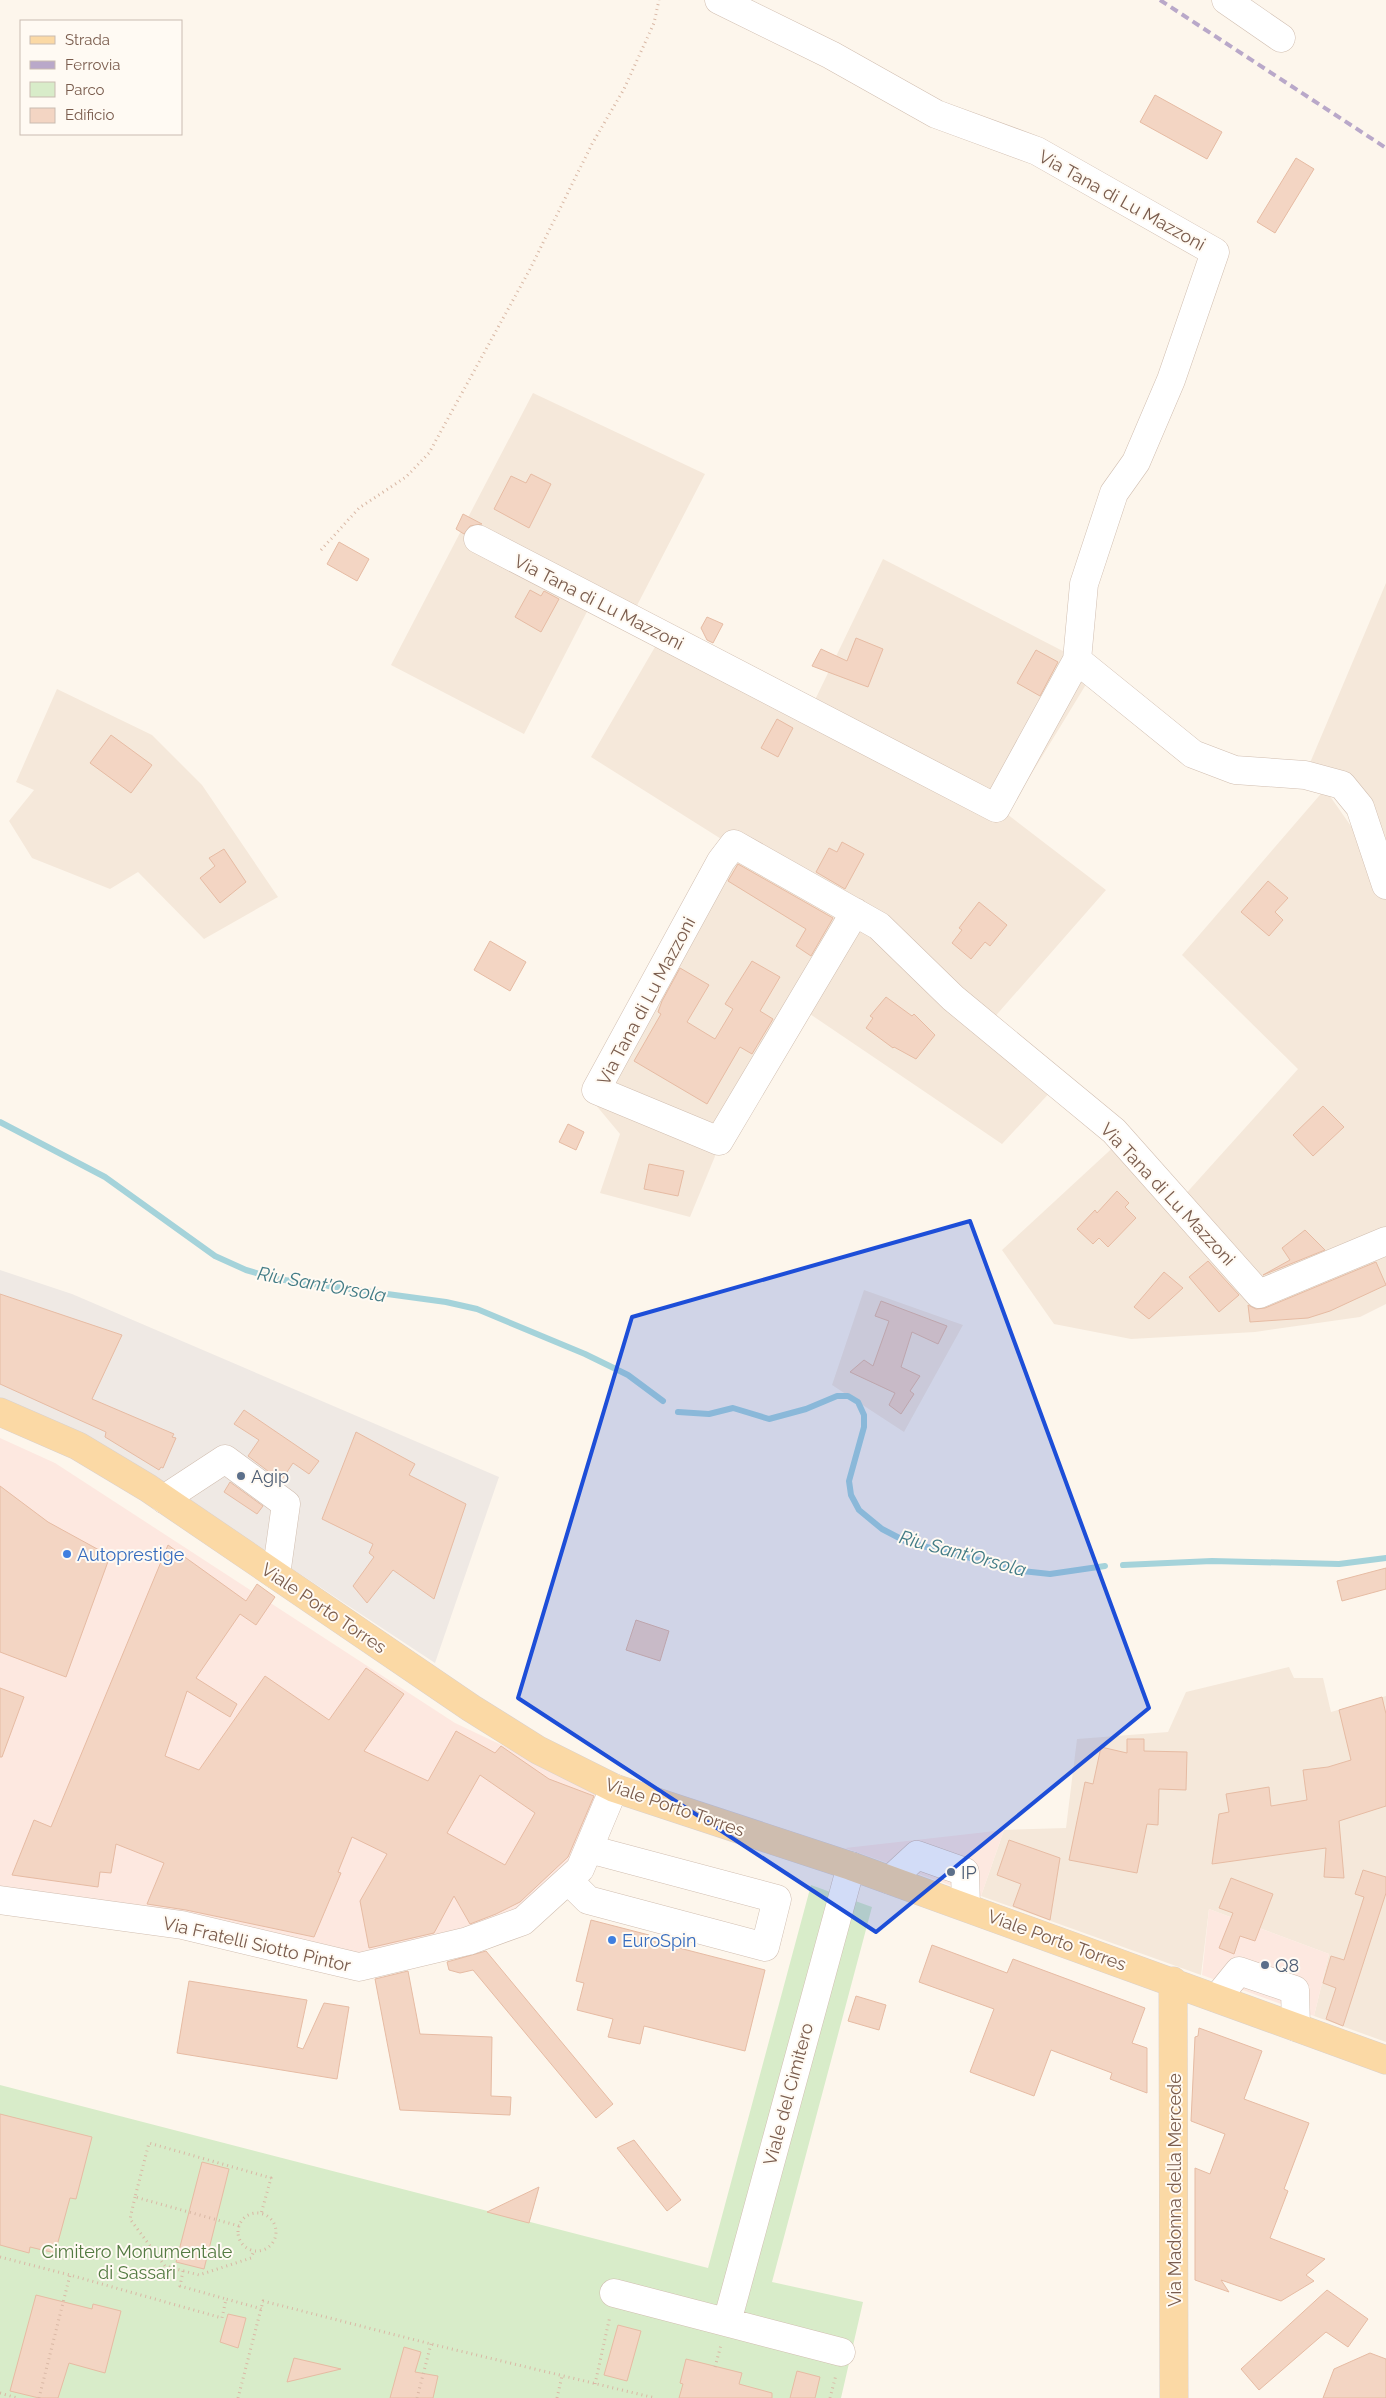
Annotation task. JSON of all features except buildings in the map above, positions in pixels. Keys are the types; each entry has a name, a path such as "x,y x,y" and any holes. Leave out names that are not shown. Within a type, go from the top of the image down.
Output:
{"main road":[{"name":"Viale Porto Torres","path":"0,1412 78,1446 164,1499 471,1708 538,1750 614,1788 890,1880 1173,1981 1386,2060"},
{"name":"Via Madonna della Mercede","path":"1173,1981 1174,2398"}],"street":[{"name":"Via Tana di Lu Mazzoni","path":"478,539 996,808 1077,660 1084,584 1114,493 1136,462 1171,380 1214,252 1037,151 936,114 831,55 719,0"},
{"path":"1226,0 1281,38"},
{"path":"1077,660 1193,754 1235,770 1305,774 1342,784 1360,807 1386,885"},
{"name":"Via Tana di Lu Mazzoni","path":"855,912 718,1141 596,1090 721,861 734,844 855,912 879,926 953,998 1114,1131 1259,1294 1386,1241"},
{"path":"164,1499 225,1458 286,1504 276,1575"},
{"name":"Via Fratelli Siotto Pintor","path":"0,1900 182,1925 360,1967 468,1941 523,1921 580,1869 614,1788"},
{"path":"568,1880 588,1900 765,1947 778,1899 589,1848"},
{"name":"Viale del Cimitero","path":"727,2322 850,1866"},
{"path":"614,2293 841,2352"}],"path":[{"path":"321,550 359,508 406,477 429,454 528,271 592,144 624,89 654,23 659,0"},
{"path":"254,2251 251,2258 199,2275 165,2266 130,2219 149,2143 271,2178 261,2214"},
{"path":"135,2197 239,2226"},
{"path":"261,2214 272,2221 276,2233 267,2248 254,2251 243,2245 238,2233 239,2226 248,2216 261,2214"},
{"path":"0,2257 222,2318 226,2299"},
{"path":"183,2271 180,2286 262,2309"},
{"path":"38,2398 70,2275"},
{"path":"595,2384 614,2293"},
{"path":"238,2398 264,2301 431,2344 655,2398"},
{"path":"416,2398 431,2344"},
{"path":"557,2398 562,2376"},
{"path":"0,2394 17,2398"}],"highlighted area":[{"path":"970,1221 1149,1708 876,1932 518,1698 632,1317"}],"shaded area":[{"path":"533,393 705,474 630,619 593,600 524,734 391,665"},
{"path":"883,559 1096,668 1007,814 1106,890 992,1020 1054,1088 1002,1144 804,1010 725,1132 690,1217 600,1193 620,1134 585,1092 726,842 591,757 666,628 813,704"},
{"path":"1386,583 1386,839 1357,792 1307,770"},
{"path":"57,689 152,735 202,785 278,897 204,939 138,872 110,889 32,858 9,821 34,790 16,782"},
{"path":"1325,789 1360,839 1386,899 1386,1304 1360,1317 1255,1332 1131,1339 1054,1324 1002,1250 1120,1141 1182,1198 1298,1069 1182,955"},
{"path":"0,1270 72,1294 499,1477 435,1663 191,1502 0,1401"},
{"path":"864,1290 963,1325 904,1432 832,1385"},
{"path":"0,1438 55,1463 455,1723 603,1793 573,1865 517,1914 365,1957 0,1895"},
{"path":"1289,1667 1294,1678 1323,1678 1331,1712 1386,1696 1386,2042 1314,2016 1329,1954 1209,1909 1201,1975 981,1896 1004,1830 1066,1828 1077,1739 1168,1732 1186,1692"},
{"name":"IP","path":"1004,1830 981,1896 845,1848"},
{"name":"Q8","path":"1209,1909 1329,1954 1314,2016 1202,1975"}],"green space":[{"name":"Cimitero Monumentale di Sassari","path":"811,1885 872,1907 772,2282 863,2302 841,2398 0,2398 0,2085 708,2268"}],"waterway":[{"name":"Riu Sant'Orsola","path":"0,1122 105,1177 215,1256 246,1270 277,1279 446,1302 477,1309 585,1354 628,1375 663,1401"},
{"name":"Riu Sant'Orsola","path":"678,1412 709,1414 733,1408 769,1419 806,1409 837,1396 848,1396 858,1402 864,1415 864,1427 849,1481 851,1495 859,1510 882,1529 907,1542 1022,1571 1050,1574 1105,1566"},
{"name":"Riu Sant'Orsola","path":"1123,1565 1212,1561 1339,1564 1386,1558"}],"railway":[{"path":"1160,0 1386,148"}],"place":[{"name":"Agip","path":"241,1476"},
{"name":"Autoprestige","path":"67,1554"},
{"name":"IP","path":"951,1872"},
{"name":"EuroSpin","path":"612,1940"},
{"name":"Q8","path":"1265,1965"}]}
